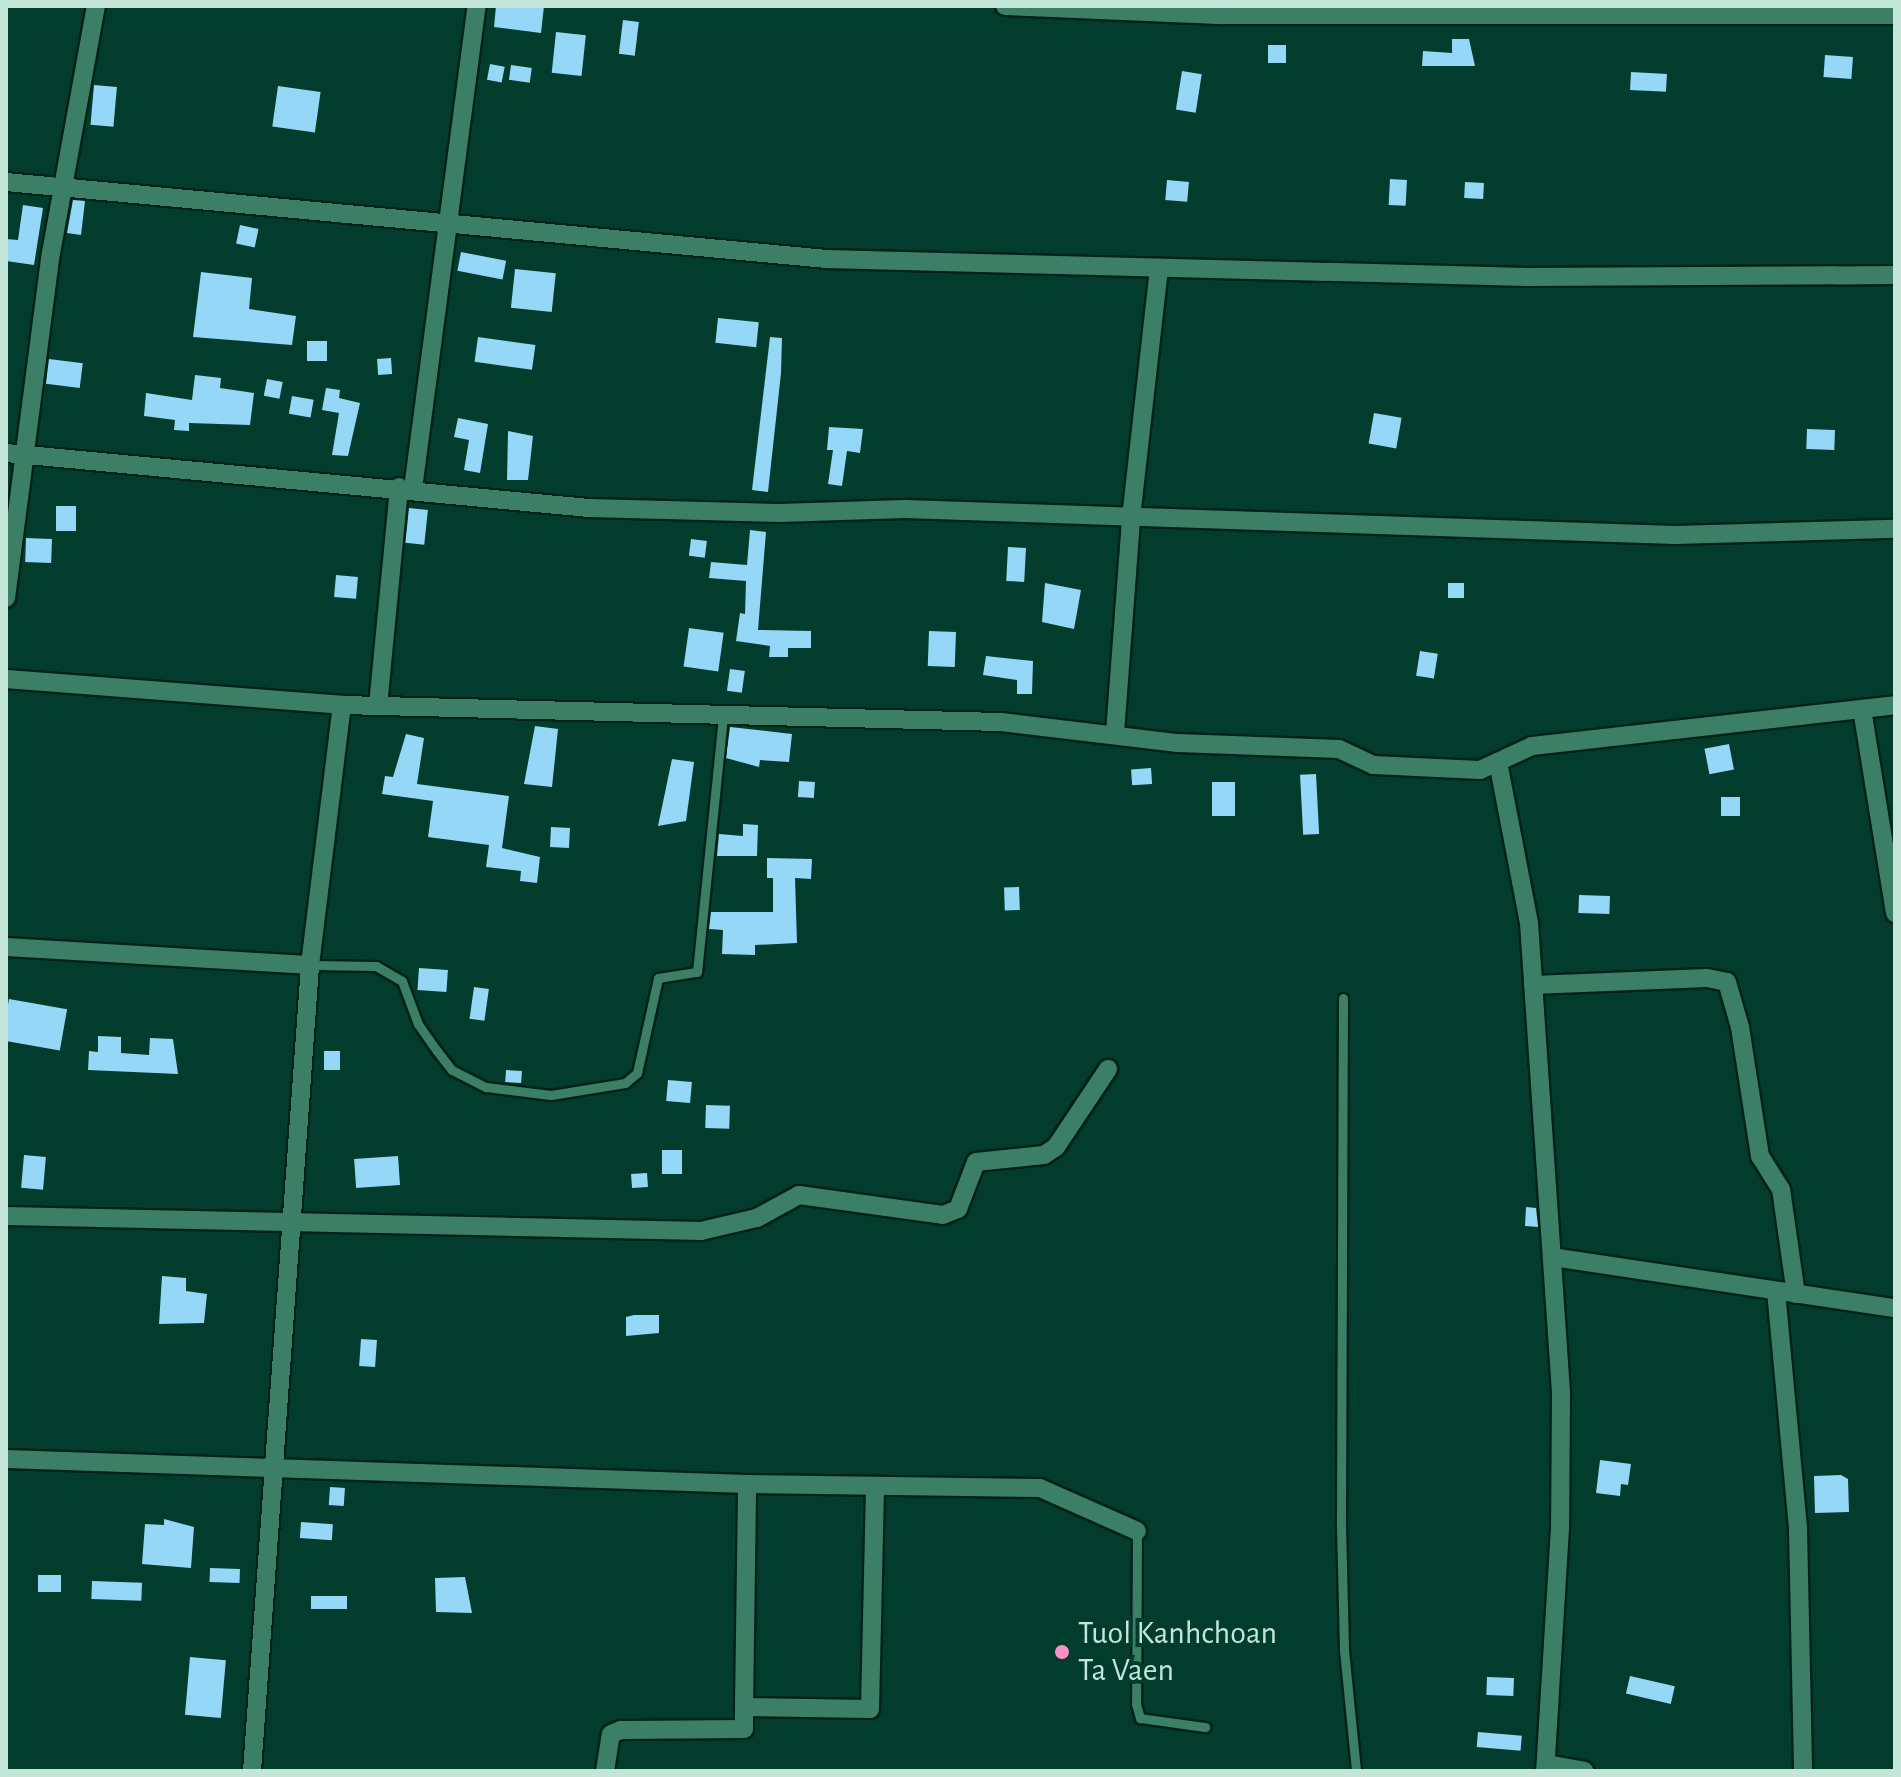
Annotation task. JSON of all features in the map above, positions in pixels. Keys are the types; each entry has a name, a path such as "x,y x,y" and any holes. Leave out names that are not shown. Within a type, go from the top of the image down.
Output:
{"street":[{"path":"6,598 15,454 96,6"},
{"path":"378,706 406,488 450,226 477,6"},
{"path":"1005,6 1224,15 1544,11 1895,15"},
{"path":"6,182 754,255 1159,269 1527,277 1895,275"},
{"path":"1115,733 1131,518 1159,269"},
{"path":"15,454 406,488 589,508 779,513 905,509 1675,535 1895,529"},
{"path":"6,679 342,705 1001,722 1115,733 1178,743 1339,749 1387,766 1480,770 1532,746 1895,705"},
{"path":"252,1771 271,1466 294,1221 310,965 342,705"},
{"path":"1862,709 1895,913"},
{"path":"1498,762 1529,923 1561,1396 1560,1513 1545,1767 1584,1771"},
{"path":"6,947 310,965"},
{"path":"1533,985 1707,978 1727,982 1740,1027 1760,1156 1781,1189 1796,1294"},
{"path":"6,1216 701,1231 757,1218 799,1195 943,1215 958,1209 976,1162 1044,1155 1056,1147 1108,1069"},
{"path":"1552,1257 1895,1308"},
{"path":"1776,1291 1798,1528 1803,1771"},
{"path":"6,1459 747,1484 1040,1488 1137,1531"},
{"path":"605,1771 611,1734 744,1729 747,1484"},
{"path":"744,1707 870,1709 875,1487"}],"lane":[{"path":"310,965 376,966 402,981 418,1024 452,1070 486,1087 551,1095 625,1083 637,1073 654,984 665,974 697,972 723,717"},
{"path":"1343,998 1341,1525 1344,1650 1356,1771"},
{"path":"1137,1531 1140,1718 1205,1727"}],"building":[{"path":"496,6 544,6 541,33 494,27"},
{"path":"623,20 639,22 635,56 619,54"},
{"path":"556,32 586,35 582,76 552,73"},
{"path":"1452,39 1469,39 1475,66 1422,66 1423,51 1452,53"},
{"path":"1268,45 1286,45 1286,63 1268,63"},
{"path":"1825,55 1853,57 1851,79 1823,77"},
{"path":"490,64 505,67 502,83 487,80"},
{"path":"511,65 532,68 530,83 509,80"},
{"path":"1182,71 1202,74 1196,113 1176,110"},
{"path":"1631,72 1667,74 1666,92 1630,90"},
{"path":"94,85 117,87 113,127 91,125"},
{"path":"278,86 321,92 315,133 272,127"},
{"path":"1390,179 1407,180 1406,206 1389,205"},
{"path":"1167,180 1189,182 1187,202 1165,200"},
{"path":"1465,182 1484,183 1483,199 1464,198"},
{"path":"73,200 85,201 81,235 67,233"},
{"path":"23,205 43,208 34,265 6,261 6,239 18,240"},
{"path":"240,225 259,229 255,248 236,244"},
{"path":"461,252 506,261 503,279 457,271"},
{"path":"515,269 556,273 552,312 511,308"},
{"path":"201,272 252,278 249,309 296,316 292,345 193,337"},
{"path":"718,318 759,322 756,347 715,343"},
{"path":"478,337 535,345 532,370 475,362"},
{"path":"770,337 782,338 768,492 752,490"},
{"path":"307,341 327,341 327,361 307,361"},
{"path":"391,358 392,374 378,375 377,359"},
{"path":"49,359 83,363 80,388 46,384"},
{"path":"195,375 221,378 220,388 254,393 250,425 189,423 189,431 174,430 175,420 144,416 146,393 192,400"},
{"path":"267,379 283,382 279,399 264,396"},
{"path":"326,388 340,390 339,398 360,403 348,456 332,455 339,413 322,410"},
{"path":"292,396 314,400 311,418 289,414"},
{"path":"1374,413 1402,418 1396,448 1369,444"},
{"path":"458,418 488,424 480,473 464,470 469,440 454,437"},
{"path":"829,427 863,429 860,453 847,451 842,486 828,484 833,450 827,450"},
{"path":"1807,429 1835,430 1834,450 1806,449"},
{"path":"508,431 533,436 528,480 507,480"},
{"path":"56,506 76,506 76,531 56,531"},
{"path":"409,508 428,510 424,545 405,543"},
{"path":"750,530 766,532 758,630 811,631 811,648 788,648 788,657 769,657 770,646 736,641 740,613 745,614 746,581 709,578 711,562 747,565"},
{"path":"26,538 52,539 51,563 25,562"},
{"path":"691,539 707,541 705,558 689,556"},
{"path":"1008,547 1026,548 1024,582 1006,581"},
{"path":"336,575 358,577 356,599 334,597"},
{"path":"1045,583 1081,590 1074,629 1042,622"},
{"path":"1448,583 1464,583 1464,598 1448,598"},
{"path":"689,628 724,633 718,671 684,667"},
{"path":"929,631 956,632 955,667 928,666"},
{"path":"1420,651 1438,654 1434,679 1416,676"},
{"path":"986,656 1033,661 1032,694 1017,694 1017,680 983,675"},
{"path":"730,669 745,671 742,693 727,691"},
{"path":"535,726 558,729 552,787 524,784"},
{"path":"730,727 792,734 789,762 760,760 759,767 726,758"},
{"path":"406,734 424,738 417,784 509,796 502,848 540,857 537,883 520,881 521,871 486,867 489,845 428,837 433,801 382,794 385,776 393,777"},
{"path":"1729,744 1734,770 1709,774 1704,749"},
{"path":"672,759 694,762 686,821 658,826"},
{"path":"1151,768 1152,784 1132,785 1131,769"},
{"path":"1316,774 1319,834 1303,835 1300,775"},
{"path":"799,781 815,782 814,798 798,797"},
{"path":"1212,782 1235,782 1235,816 1212,816"},
{"path":"1721,797 1740,797 1740,816 1721,816"},
{"path":"743,824 758,825 757,856 717,856 719,834 743,836"},
{"path":"551,827 570,828 569,848 550,847"},
{"path":"767,858 812,859 811,879 795,878 797,943 755,945 755,955 722,954 723,930 709,929 711,912 773,912 773,878 767,878"},
{"path":"1019,887 1020,910 1005,911 1004,888"},
{"path":"1579,895 1610,896 1609,914 1578,913"},
{"path":"419,968 448,970 446,992 417,990"},
{"path":"474,987 489,989 484,1021 470,1019"},
{"path":"9,999 67,1009 60,1051 6,1041"},
{"path":"98,1036 121,1037 121,1053 149,1055 150,1038 173,1039 178,1074 88,1070 89,1051 98,1052"},
{"path":"324,1051 340,1051 340,1070 324,1070"},
{"path":"506,1070 522,1071 521,1083 505,1082"},
{"path":"668,1080 692,1082 690,1103 666,1101"},
{"path":"706,1105 730,1106 729,1129 705,1128"},
{"path":"662,1150 682,1150 682,1174 662,1174"},
{"path":"24,1155 46,1157 43,1190 21,1188"},
{"path":"398,1156 400,1185 356,1188 354,1159"},
{"path":"647,1173 648,1187 632,1188 631,1174"},
{"path":"1526,1207 1536,1208 1538,1227 1525,1226"},
{"path":"162,1276 186,1278 186,1291 207,1294 204,1323 159,1324"},
{"path":"659,1315 659,1333 626,1336 626,1317"},
{"path":"361,1339 377,1340 375,1367 359,1366"},
{"path":"1600,1460 1631,1464 1628,1485 1621,1484 1620,1496 1596,1493"},
{"path":"1841,1475 1848,1479 1849,1512 1815,1513 1814,1476"},
{"path":"330,1487 345,1488 344,1506 329,1505"},
{"path":"164,1519 194,1527 191,1568 142,1564 145,1524 164,1525"},
{"path":"301,1522 333,1524 332,1540 300,1538"},
{"path":"210,1568 240,1569 239,1583 210,1582"},
{"path":"38,1575 61,1575 61,1592 38,1592"},
{"path":"465,1577 472,1613 436,1612 435,1578"},
{"path":"92,1581 142,1583 141,1601 91,1599"},
{"path":"311,1596 347,1596 347,1609 311,1609"},
{"path":"190,1657 226,1660 221,1718 185,1715"},
{"path":"1630,1676 1675,1686 1671,1704 1626,1694"},
{"path":"1487,1677 1514,1678 1513,1696 1486,1695"},
{"path":"1478,1732 1522,1736 1521,1751 1477,1747"}],"place":[{"name":"Tuol Kanhchoan Ta Vaen","path":"1062,1652"}]}
